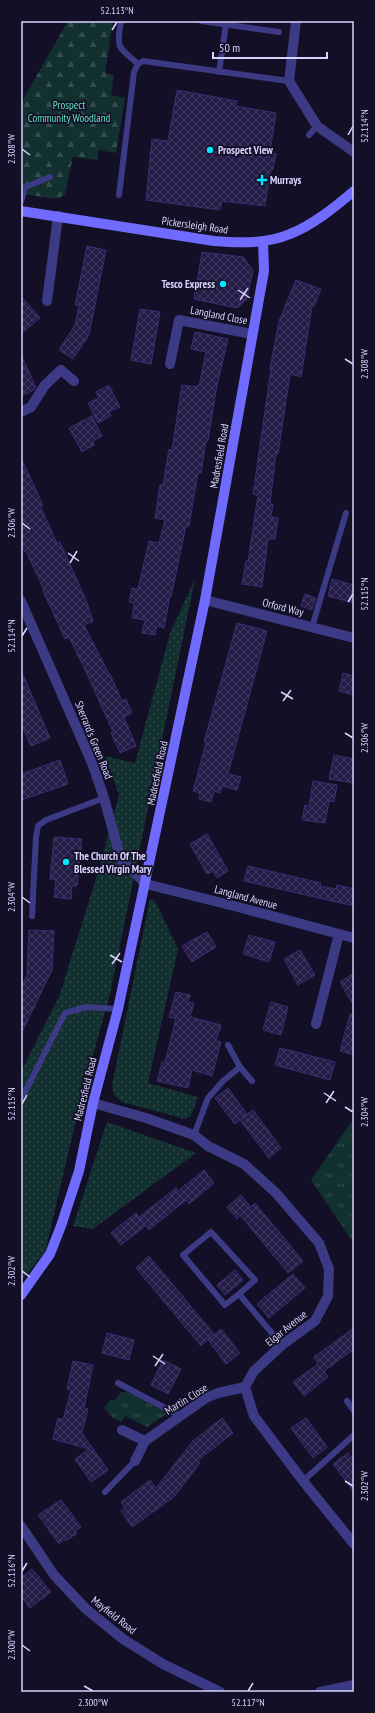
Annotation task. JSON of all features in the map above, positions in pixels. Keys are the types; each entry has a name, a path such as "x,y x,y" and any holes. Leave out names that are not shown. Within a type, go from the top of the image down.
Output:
{"street":[{"path":"296,21 289,81 317,126 354,152"},
{"name":"Pickersleigh Road","path":"21,211 214,241 237,243 263,240 290,234 312,222 354,191"},
{"path":"47,301 58,216"},
{"name":"Madresfield Road","path":"21,1296 50,1254 61,1226 79,1171 93,1103 118,1009 206,600 264,271 263,240"},
{"name":"Langland Close","path":"170,364 179,320 252,334"},
{"path":"21,412 31,407 45,385 61,370 74,381"},
{"name":"Orford Way","path":"206,600 354,638"},
{"name":"Sherrard's Green Road","path":"21,601 92,763 104,798 121,860 146,884"},
{"name":"Langland Avenue","path":"146,884 354,938"},
{"path":"316,1024 339,934"},
{"name":"Elgar Avenue","path":"93,1103 146,1118 194,1135 208,1146 244,1164 258,1175 276,1193 319,1242 329,1269 328,1296 315,1321 282,1345 254,1371 245,1387"},
{"path":"245,1387 254,1416 302,1481 354,1544"},
{"name":"Martin Close","path":"135,1461 145,1441 206,1398 218,1393 245,1387"},
{"path":"122,1430 145,1441"},
{"name":"Mayfield Road","path":"21,1526 54,1575 86,1609 123,1638 163,1664 220,1692"},
{"path":"320,1692 354,1685"}],"lane":[{"path":"121,21 118,46 138,64"},
{"path":"201,21 279,32"},
{"path":"219,72 226,24"},
{"path":"119,195 134,72 138,64 143,61 289,81"},
{"path":"309,136 317,126"},
{"path":"21,202 25,187 50,177"},
{"path":"312,626 346,513"},
{"path":"32,916 36,837 38,826 46,820 104,798"},
{"path":"21,1100 65,1014 87,1006 118,1009"},
{"path":"228,1045 240,1067 252,1081"},
{"path":"194,1135 208,1098 240,1067"},
{"path":"211,1232 255,1280 239,1294 225,1305 183,1255 211,1232"},
{"path":"239,1294 282,1345"},
{"path":"118,1383 180,1416"},
{"path":"347,1400 354,1411"},
{"path":"302,1481 354,1435"},
{"path":"105,1492 135,1461"}],"green space":[{"name":"Prospect Community Woodland","path":"68,21 113,21 105,73 114,75 111,95 125,98 116,153 98,150 98,160 73,157 65,194 58,199 21,194 21,103"},
{"path":"195,579 110,994 83,1091 45,1252 21,1281 21,1071 59,997 99,869 119,795 105,756 135,763 170,633"},
{"path":"150,899 155,901 178,949 148,1083 198,1097 191,1116 185,1119 122,1102 114,1095 112,1085"},
{"path":"354,1118 354,1244 311,1180"},
{"path":"107,1122 196,1153 93,1229 73,1226"},
{"path":"121,1392 128,1392 168,1413 147,1427 125,1416 121,1422 113,1418 104,1408 111,1399 114,1401"}],"building":[{"name":"Prospect View","path":"177,90 237,101 236,106 276,113 270,152 276,154 273,169 270,172 265,206 222,201 220,210 146,200 152,139 168,141"},
{"path":"87,246 106,250 89,335 73,359 59,350 75,325 79,305 75,305"},
{"name":"Tesco Express","path":"202,252 243,257 253,270 247,299 237,308 194,299"},
{"path":"296,280 321,289 314,306 312,306 301,377 290,374 278,454 276,453 270,504 273,504 271,517 278,518 275,539 268,539 262,587 242,584 246,561 248,561 258,495 253,494 270,369 279,321"},
{"path":"21,296 40,318 21,334"},
{"path":"140,309 160,312 151,364 131,360"},
{"path":"195,332 228,339 217,385 201,473 198,473 189,526 186,526 164,628 157,626 155,635 142,633 145,620 132,618 134,603 129,602 132,588 138,589 149,541 159,543 165,520 155,518 160,485 163,485 169,449 172,450 182,385 199,386 206,352 191,349"},
{"path":"21,355 36,387 34,390 21,396"},
{"path":"109,385 120,407 109,412 111,416 98,423 88,403 99,398 96,392"},
{"path":"92,416 102,436 93,441 94,445 82,452 69,428"},
{"path":"21,458 43,505 40,506 57,543 60,542 86,600 93,621 84,625 110,674 122,701 126,699 132,713 124,717 136,746 120,753 111,733 113,732 88,676 69,637 65,639 26,551 25,552 21,544"},
{"path":"332,579 354,585 354,603 328,596"},
{"path":"305,594 316,598 312,610 301,606"},
{"path":"237,623 267,631 228,774 241,777 237,790 222,786 220,793 214,791 211,802 199,799 200,793 193,791 206,743 204,742"},
{"path":"21,670 50,738 31,746 21,724"},
{"path":"343,673 354,676 354,695 339,691"},
{"path":"334,755 354,759 354,783 329,779"},
{"path":"60,760 68,784 21,800 21,774"},
{"path":"313,781 337,785 334,802 329,801 325,823 302,820 305,805 309,806"},
{"path":"207,834 228,871 217,878 213,871 207,874 190,844"},
{"name":"The Church Of The Blessed Virgin Mary","path":"54,837 82,839 77,886 72,886 71,899 54,897 56,880 50,879"},
{"path":"248,866 321,883 320,886 336,889 337,885 354,889 354,906 244,881"},
{"path":"29,930 54,931 52,970 21,1034 21,987 27,975"},
{"path":"207,932 216,947 192,962 182,946"},
{"path":"249,935 275,942 269,962 243,954"},
{"path":"300,950 315,975 298,985 284,959"},
{"path":"354,973 354,1006 340,982"},
{"path":"176,992 190,995 188,1002 194,1003 190,1017 221,1025 216,1041 221,1042 212,1076 192,1070 188,1088 157,1081 162,1062 165,1062 176,1019 169,1017"},
{"path":"271,1002 288,1007 281,1035 263,1030"},
{"path":"350,1014 354,1015 354,1055 340,1051"},
{"path":"280,1048 335,1062 330,1080 275,1065"},
{"path":"228,1088 247,1114 235,1124 215,1098"},
{"path":"253,1110 281,1148 269,1158 240,1120"},
{"path":"204,1170 214,1183 189,1204 186,1200 149,1230 139,1217 176,1188 178,1191"},
{"path":"241,1195 251,1207 255,1203 303,1261 288,1273 240,1215 237,1219 227,1207"},
{"path":"136,1213 145,1226 121,1245 111,1233"},
{"path":"149,1256 214,1334 201,1346 136,1268"},
{"path":"235,1270 243,1280 225,1295 217,1285"},
{"path":"293,1274 305,1288 269,1318 257,1304"},
{"path":"354,1328 354,1349 324,1371 328,1377 304,1396 293,1382 318,1364 314,1357"},
{"path":"221,1329 240,1353 226,1364 208,1340"},
{"path":"107,1333 134,1340 129,1360 102,1353"},
{"path":"163,1360 181,1369 168,1394 151,1385"},
{"path":"73,1361 93,1365 84,1408 88,1409 82,1433 108,1470 91,1482 75,1459 89,1449 53,1439 58,1418 63,1420 71,1390 67,1389"},
{"path":"222,1418 233,1433 197,1461 200,1463 174,1497 132,1527 121,1511 125,1508 121,1502 150,1480 156,1488 193,1441"},
{"path":"306,1418 327,1447 313,1458 291,1428"},
{"path":"348,1453 354,1462 354,1492 333,1464"},
{"path":"61,1500 81,1527 75,1531 77,1533 66,1541 64,1539 59,1544 38,1515"},
{"path":"32,1569 51,1592 30,1608 21,1596 21,1592 26,1587 21,1581 21,1578"}],"place":[{"name":"Prospect View","path":"210,150"},
{"name":"Murrays","path":"262,180"},
{"name":"Tesco Express","path":"223,284"},
{"name":"The Church Of The Blessed Virgin Mary","path":"66,862"}]}
